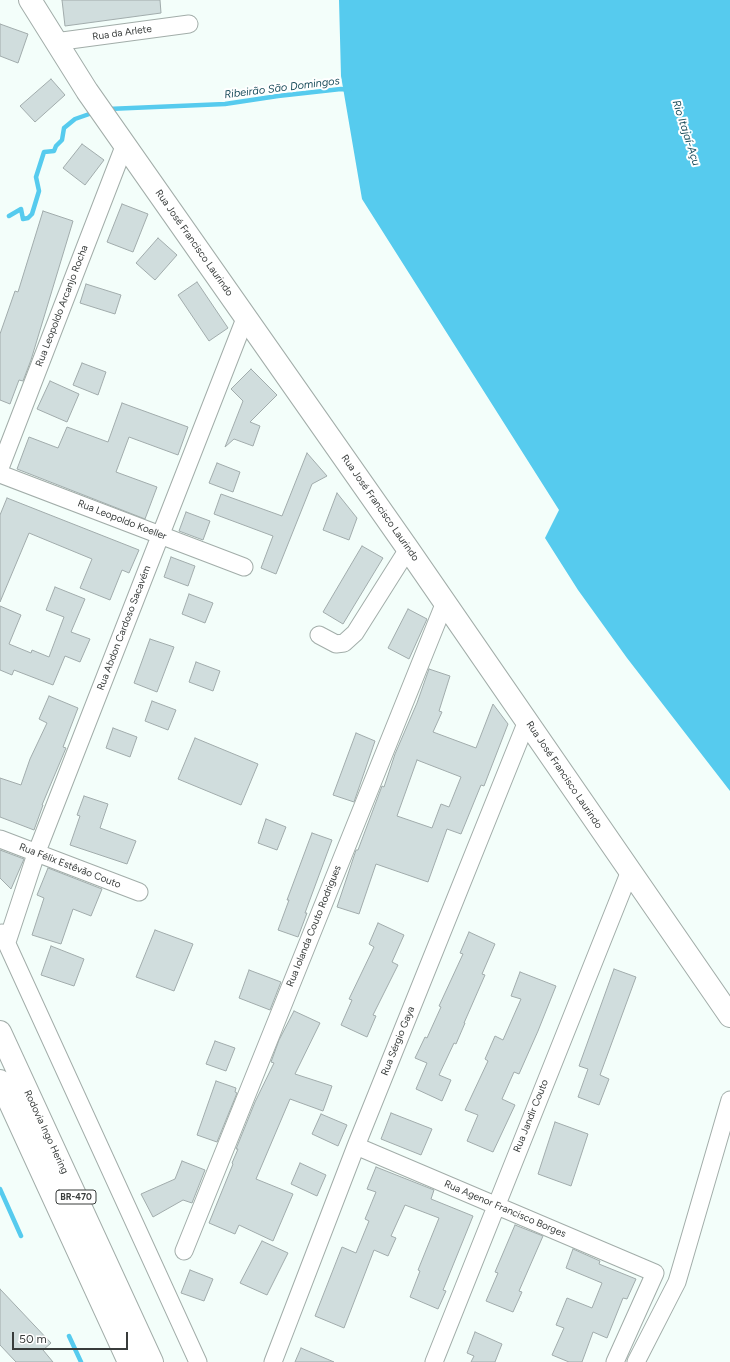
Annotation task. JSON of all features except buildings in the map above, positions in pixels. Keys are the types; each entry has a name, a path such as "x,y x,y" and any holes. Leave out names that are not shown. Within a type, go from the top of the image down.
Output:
{"main road":[{"name":"Rua José Francisco Laurindo","path":"30,0 87,91 408,549 730,1016"},
{"name":"Rodovia Ingo Hering","path":"0,1032 152,1362"},
{"name":"Rodovia Ingo Hering","path":"0,1081 129,1362"}],"street":[{"name":"Rua da Arlete","path":"56,42 189,24"},
{"name":"Rua Leopoldo Arcanjo Rocha","path":"0,468 125,144"},
{"name":"Rua Abdon Cardoso Sacavém","path":"3,935 246,316"},
{"name":"Rua Leopoldo Koeller","path":"0,474 244,567"},
{"path":"319,635 336,644 344,643 355,633 408,549"},
{"name":"Rua Iolanda Couto Rodrigues","path":"184,1251 444,602"},
{"name":"Rua Sérgio Gaya","path":"272,1362 356,1146 527,721"},
{"name":"Rua Félix Estêvão Couto","path":"0,839 139,892"},
{"name":"Rua Jandir Couto","path":"434,1362 495,1205 630,871"},
{"path":"3,935 198,1362"},
{"path":"636,1362 677,1282 730,1100"},
{"name":"Rua Agenor Francisco Borges","path":"356,1146 655,1273 615,1362"}],"water":[{"name":"Rio Itajaí-Açu","path":"339,0 730,0 730,791 627,658 578,590 545,538 559,510 362,199 341,76"}],"waterway":[{"name":"Ribeirão São Domingos","path":"108,109 225,104 278,96 341,89 349,90"},
{"name":"Ribeirão São Domingos","path":"9,216 21,209 23,219 28,218 32,214 39,191 36,177 44,152 54,151 56,146 62,140 64,128 75,119 95,112"},
{"name":"Ribeirão São Domingos","path":"0,1189 21,1236"},
{"name":"Ribeirão São Domingos","path":"69,1336 81,1362"}]}
